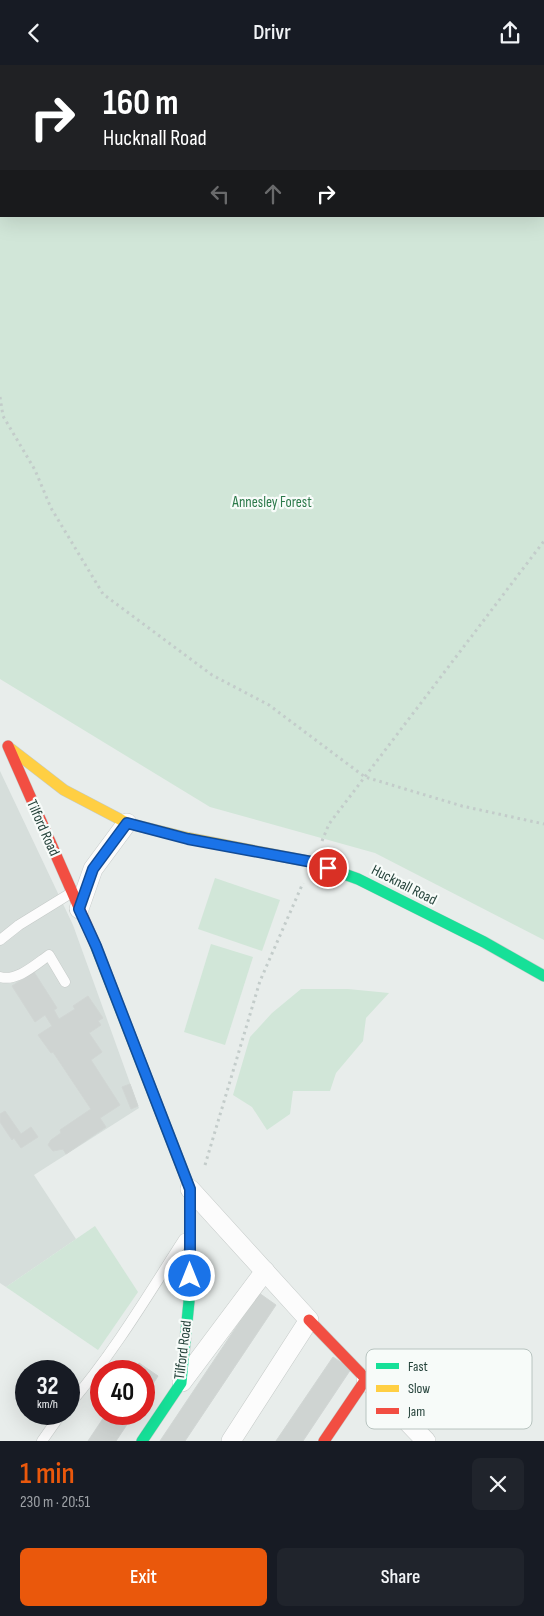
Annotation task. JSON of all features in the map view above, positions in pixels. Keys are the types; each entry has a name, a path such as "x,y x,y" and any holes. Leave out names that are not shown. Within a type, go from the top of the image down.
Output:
{"street":[{"name":"Hucknall Road","path":"4,742 64,790 127,823 188,839 312,862 358,879 484,942 544,976"},
{"name":"Tilford Road","path":"4,742 96,946 190,1189 190,1291 181,1383 142,1441"},
{"path":"79,909 93,869 127,823"},
{"path":"190,1189 309,1320 366,1379 324,1441"},
{"path":"181,1383 265,1271"},
{"path":"231,1441 309,1320"},
{"path":"414,1429 426,1441"}],"lane":[{"path":"0,940 19,925 72,892"},
{"path":"0,977 6,979 14,978 49,955 65,982"},
{"path":"80,1392 111,1351 190,1230"},
{"path":"42,1441 53,1425"}],"path":[{"path":"0,397 3,416 35,470 51,508 103,593 212,675 269,705 366,777 462,806 544,824"},
{"path":"201,1169 206,1163 260,981 329,824 544,541"}],"shaded area":[{"path":"0,771 73,925 139,1108 34,1175 76,1239 6,1287 0,1283"}],"green space":[{"name":"Annesley Forest","path":"0,217 544,217 544,940 375,853 210,807 0,679"},
{"path":"215,878 280,900 262,951 198,929"},
{"path":"211,944 253,957 225,1045 184,1032"},
{"path":"301,989 348,989 389,993 366,1018 363,1041 336,1073 330,1091 293,1091 290,1114 267,1130 252,1107 233,1095 250,1037 272,1013"},
{"path":"95,1226 138,1292 98,1350 6,1287"}],"building":[{"path":"34,972 57,1008 54,1010 59,1019 75,1009 73,1006 88,996 103,1018 98,1021 101,1025 89,1033 102,1052 91,1060 120,1105 100,1118 106,1127 66,1154 63,1149 53,1151 48,1145 51,1140 61,1133 60,1130 91,1109 53,1052 51,1053 38,1035 52,1026 45,1015 35,1022 12,986"},
{"path":"130,1084 138,1106 131,1109 122,1087"},
{"path":"5,1111 21,1134 31,1127 38,1137 21,1148 14,1138 12,1140 0,1122 0,1114"},
{"path":"259,1293 276,1305 185,1441 160,1441"},
{"path":"333,1357 351,1369 303,1441 276,1441"},
{"path":"99,1425 127,1425 116,1441 88,1441"}],"traffic: fast":[{"path":"333,870 358,879 484,942 544,976"},
{"path":"95,944 190,1189 190,1291 181,1383 142,1441"}],"traffic: slow":[{"path":"11,749 64,790 127,823 188,838 312,862 333,870"}],"traffic: jam":[{"path":"8,746 95,944"},
{"path":"309,1320 366,1379 324,1441"}],"route":[{"path":"190,1276 190,1189 96,946 79,909 93,869 127,823 188,839 312,862 328,868"}]}
